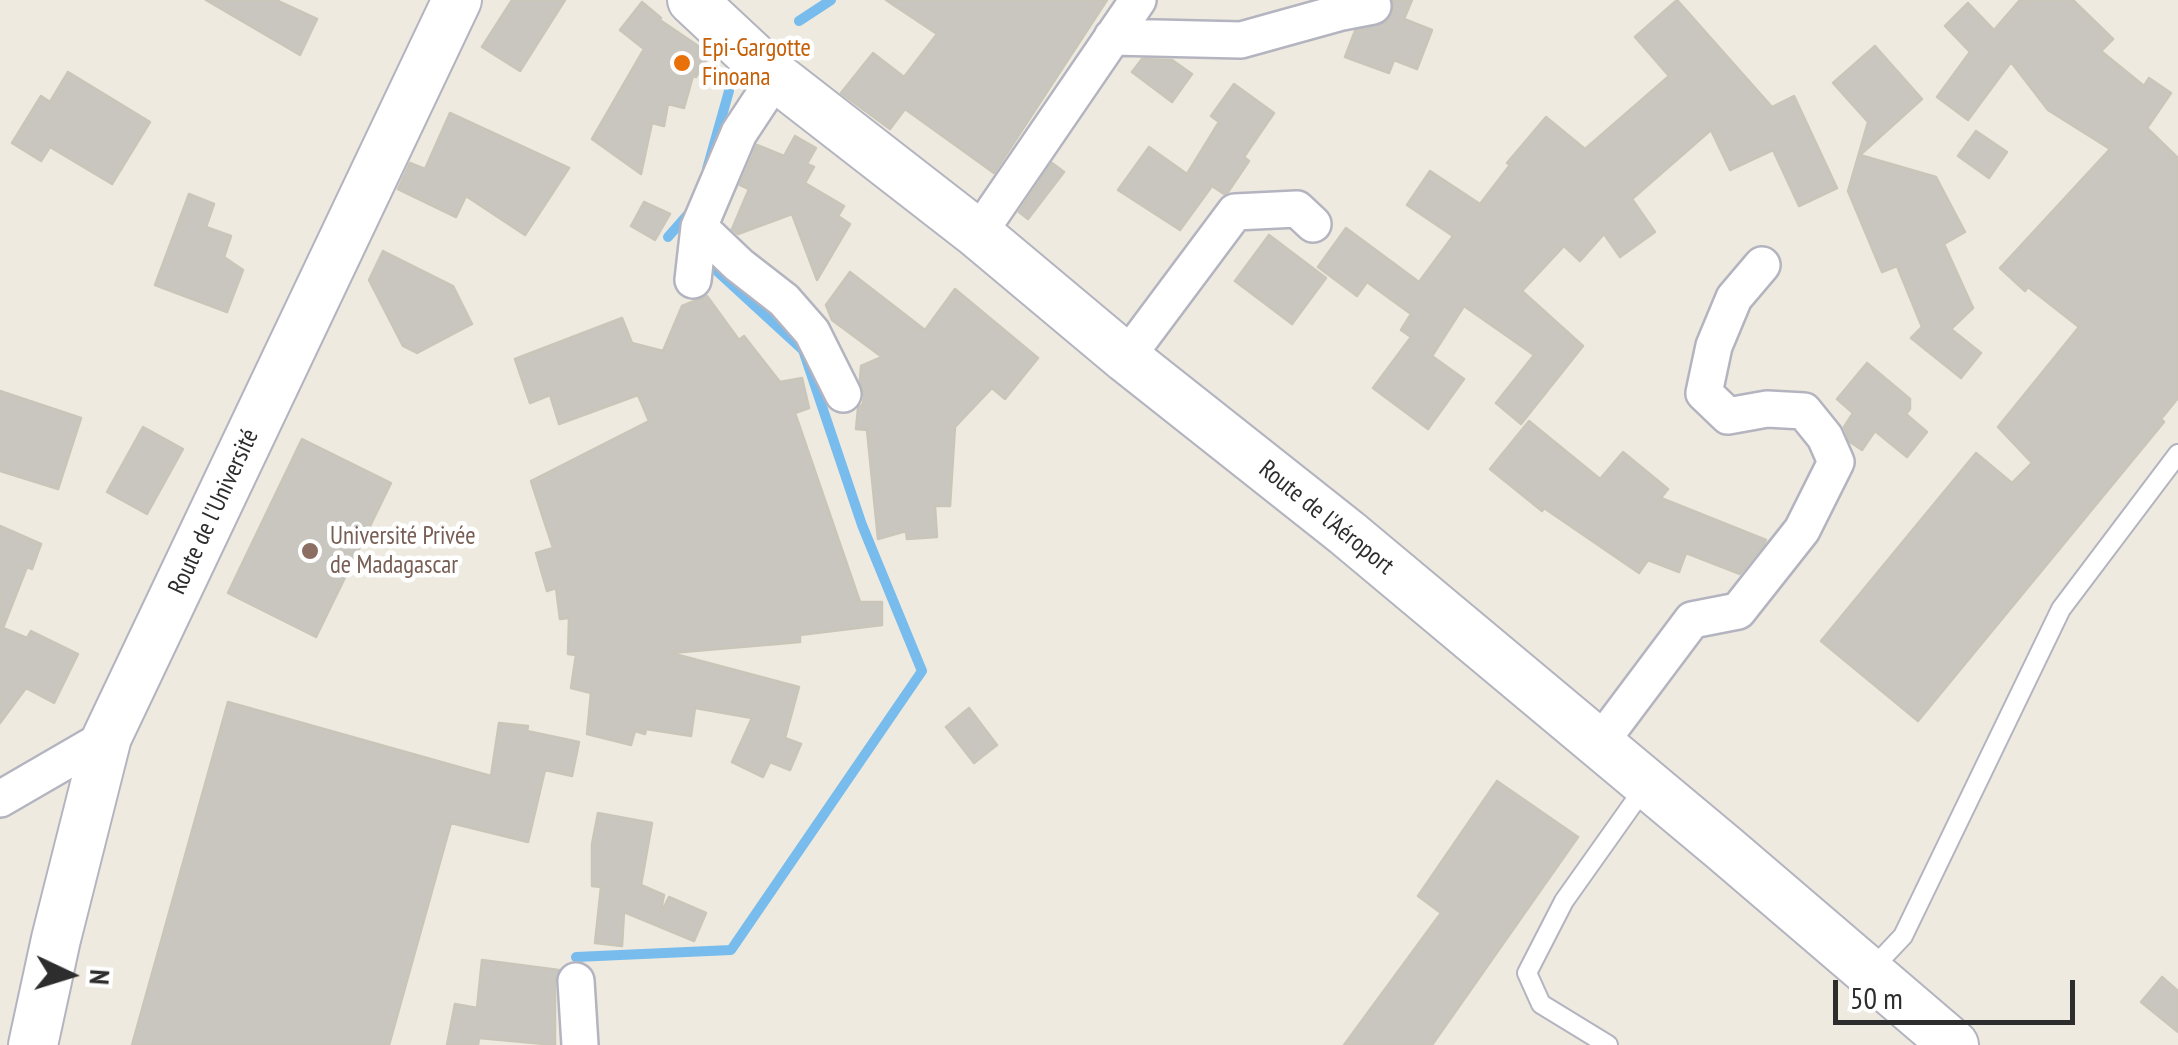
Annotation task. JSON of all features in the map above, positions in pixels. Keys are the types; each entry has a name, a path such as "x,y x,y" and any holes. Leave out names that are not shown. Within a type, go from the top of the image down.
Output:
{"main road":[{"name":"Route de l'Université","path":"33,1045 107,737 457,0"},
{"name":"Route de l'Aéroport","path":"692,0 776,77 978,234 1346,533 1954,1045"}],"street":[{"path":"978,234 1138,0"},
{"path":"1112,37 1241,40 1373,6"},
{"path":"693,280 700,226 739,132 776,77"},
{"path":"1126,358 1235,212 1297,209 1313,224"},
{"path":"700,226 738,265 784,300 812,332 843,394"},
{"path":"1599,744 1692,620 1738,611 1802,530 1836,462 1825,437 1804,411 1767,409 1728,416 1704,393 1714,346 1734,298 1762,266"},
{"path":"0,799 107,737"},
{"path":"576,982 580,1045"}],"lane":[{"path":"1869,972 1903,936 2061,609 2178,454"},
{"path":"1608,1045 1540,1004 1527,972 1564,901 1648,784"}],"building":[{"path":"206,0 276,0 317,19 300,55"},
{"path":"512,0 565,0 520,71 482,47"},
{"path":"886,0 1107,0 994,173 905,109 890,129 841,93 873,53 904,77 937,34"},
{"path":"1393,0 1412,0 1404,19 1432,30 1417,69 1394,60 1389,73 1345,57 1355,31 1388,21"},
{"path":"1677,0 1772,107 1794,96 1837,188 1799,206 1773,150 1730,170 1711,130 1632,199 1655,232 1620,257 1604,234 1580,261 1564,246 1522,291 1583,346 1521,424 1496,403 1534,355 1464,306 1432,356 1464,379 1428,429 1373,388 1411,337 1401,330 1411,314 1367,282 1357,296 1318,267 1346,228 1419,282 1453,236 1407,205 1430,171 1480,204 1510,165 1507,163 1546,117 1585,149 1669,76 1635,37"},
{"path":"2020,0 2073,0 2113,39 2101,51 2144,86 2149,78 2171,93 2147,128 2178,158 2178,398 2161,419 2164,422 1918,721 1821,641 1976,453 2012,483 2032,463 1998,427 2079,327 2028,287 2025,291 2000,268 2110,149 2048,110 2011,62 1968,120 1937,97 1970,52 1945,26 1968,3 1994,30"},
{"path":"642,2 660,20 710,54 693,76 684,108 668,104 664,126 652,123 641,174 592,139 644,49 620,30"},
{"path":"1875,46 1922,99 1860,155 1936,177 1965,232 1944,244 1973,308 1951,329 1981,353 1961,378 1911,338 1922,327 1897,266 1882,272 1848,191 1868,122 1833,83"},
{"path":"1142,59 1172,60 1192,74 1172,102 1132,72"},
{"path":"68,72 150,122 112,184 50,147 41,161 12,143 41,96 50,102"},
{"path":"1234,84 1274,113 1244,157 1249,161 1228,192 1224,194 1212,186 1180,230 1118,190 1149,147 1187,174 1219,122 1211,116"},
{"path":"450,113 569,168 525,235 466,196 456,217 398,189 410,163 425,169"},
{"path":"1976,131 2007,152 1989,178 1958,156"},
{"path":"795,136 816,148 807,164 814,167 805,183 844,206 838,216 850,224 817,280 792,214 738,234 732,229 749,189 740,185 757,145 784,156"},
{"path":"1052,163 1064,172 1028,219 1019,212"},
{"path":"189,194 214,204 206,227 231,236 224,257 243,270 227,312 155,285"},
{"path":"644,202 670,214 655,240 631,226"},
{"path":"1269,235 1326,278 1292,324 1235,281"},
{"path":"383,251 453,286 472,324 417,353 403,346 369,280"},
{"path":"850,272 925,330 955,289 1038,358 1005,399 992,388 955,427 950,506 935,506 937,537 907,539 906,531 878,539 867,430 856,429 858,408 864,396 861,366 882,357 832,320 826,305"},
{"path":"707,296 739,340 744,336 780,382 802,378 809,408 795,413 860,602 882,602 882,625 800,635 800,642 671,653 799,687 785,738 801,744 790,770 770,762 763,777 732,762 752,718 695,708 691,736 646,729 645,734 635,731 631,745 587,734 591,693 571,688 576,655 568,654 569,618 560,619 556,588 547,591 536,553 553,548 531,481 649,421 638,395 559,424 550,395 530,403 515,359 622,318 632,343 663,351 682,306"},
{"path":"1867,363 1910,399 1906,414 1927,432 1907,457 1875,431 1862,450 1850,442 1844,427 1853,413 1837,399"},
{"path":"0,391 81,418 58,489 0,471"},
{"path":"1529,421 1600,479 1623,452 1668,489 1661,498 1766,540 1764,544 1740,574 1686,553 1679,572 1648,560 1639,573 1544,508 1542,511 1490,469"},
{"path":"143,427 183,449 147,514 107,492"},
{"path":"302,439 391,483 316,637 228,593"},
{"path":"0,526 41,544 32,569 27,567 3,628 27,638 31,631 78,654 54,703 26,688 0,723"},
{"path":"228,702 491,776 499,723 528,726 527,731 579,742 572,776 545,770 528,842 451,823 389,1045 132,1045"},
{"path":"969,708 997,745 974,763 946,727"},
{"path":"1497,781 1578,837 1432,1045 1344,1045 1441,913 1418,896"},
{"path":"598,813 652,823 641,885 664,895 660,915 669,897 706,913 694,941 624,912 622,946 595,943 601,887 592,886 592,844"},
{"path":"482,960 559,970 555,982 555,1045 479,1038 478,1045 447,1045 455,1004 477,1008"},
{"path":"2162,977 2178,991 2178,1032 2141,1002"}],"waterway":[{"path":"799,21 831,0"},
{"path":"707,169 729,91"},
{"path":"668,237 690,212"},
{"path":"576,957 731,950 922,671 862,525 803,350 705,260"}],"place":[{"name":"Epi-Gargotte Finoana","path":"682,63"},
{"name":"Université Privée de Madagascar","path":"310,551"}]}
